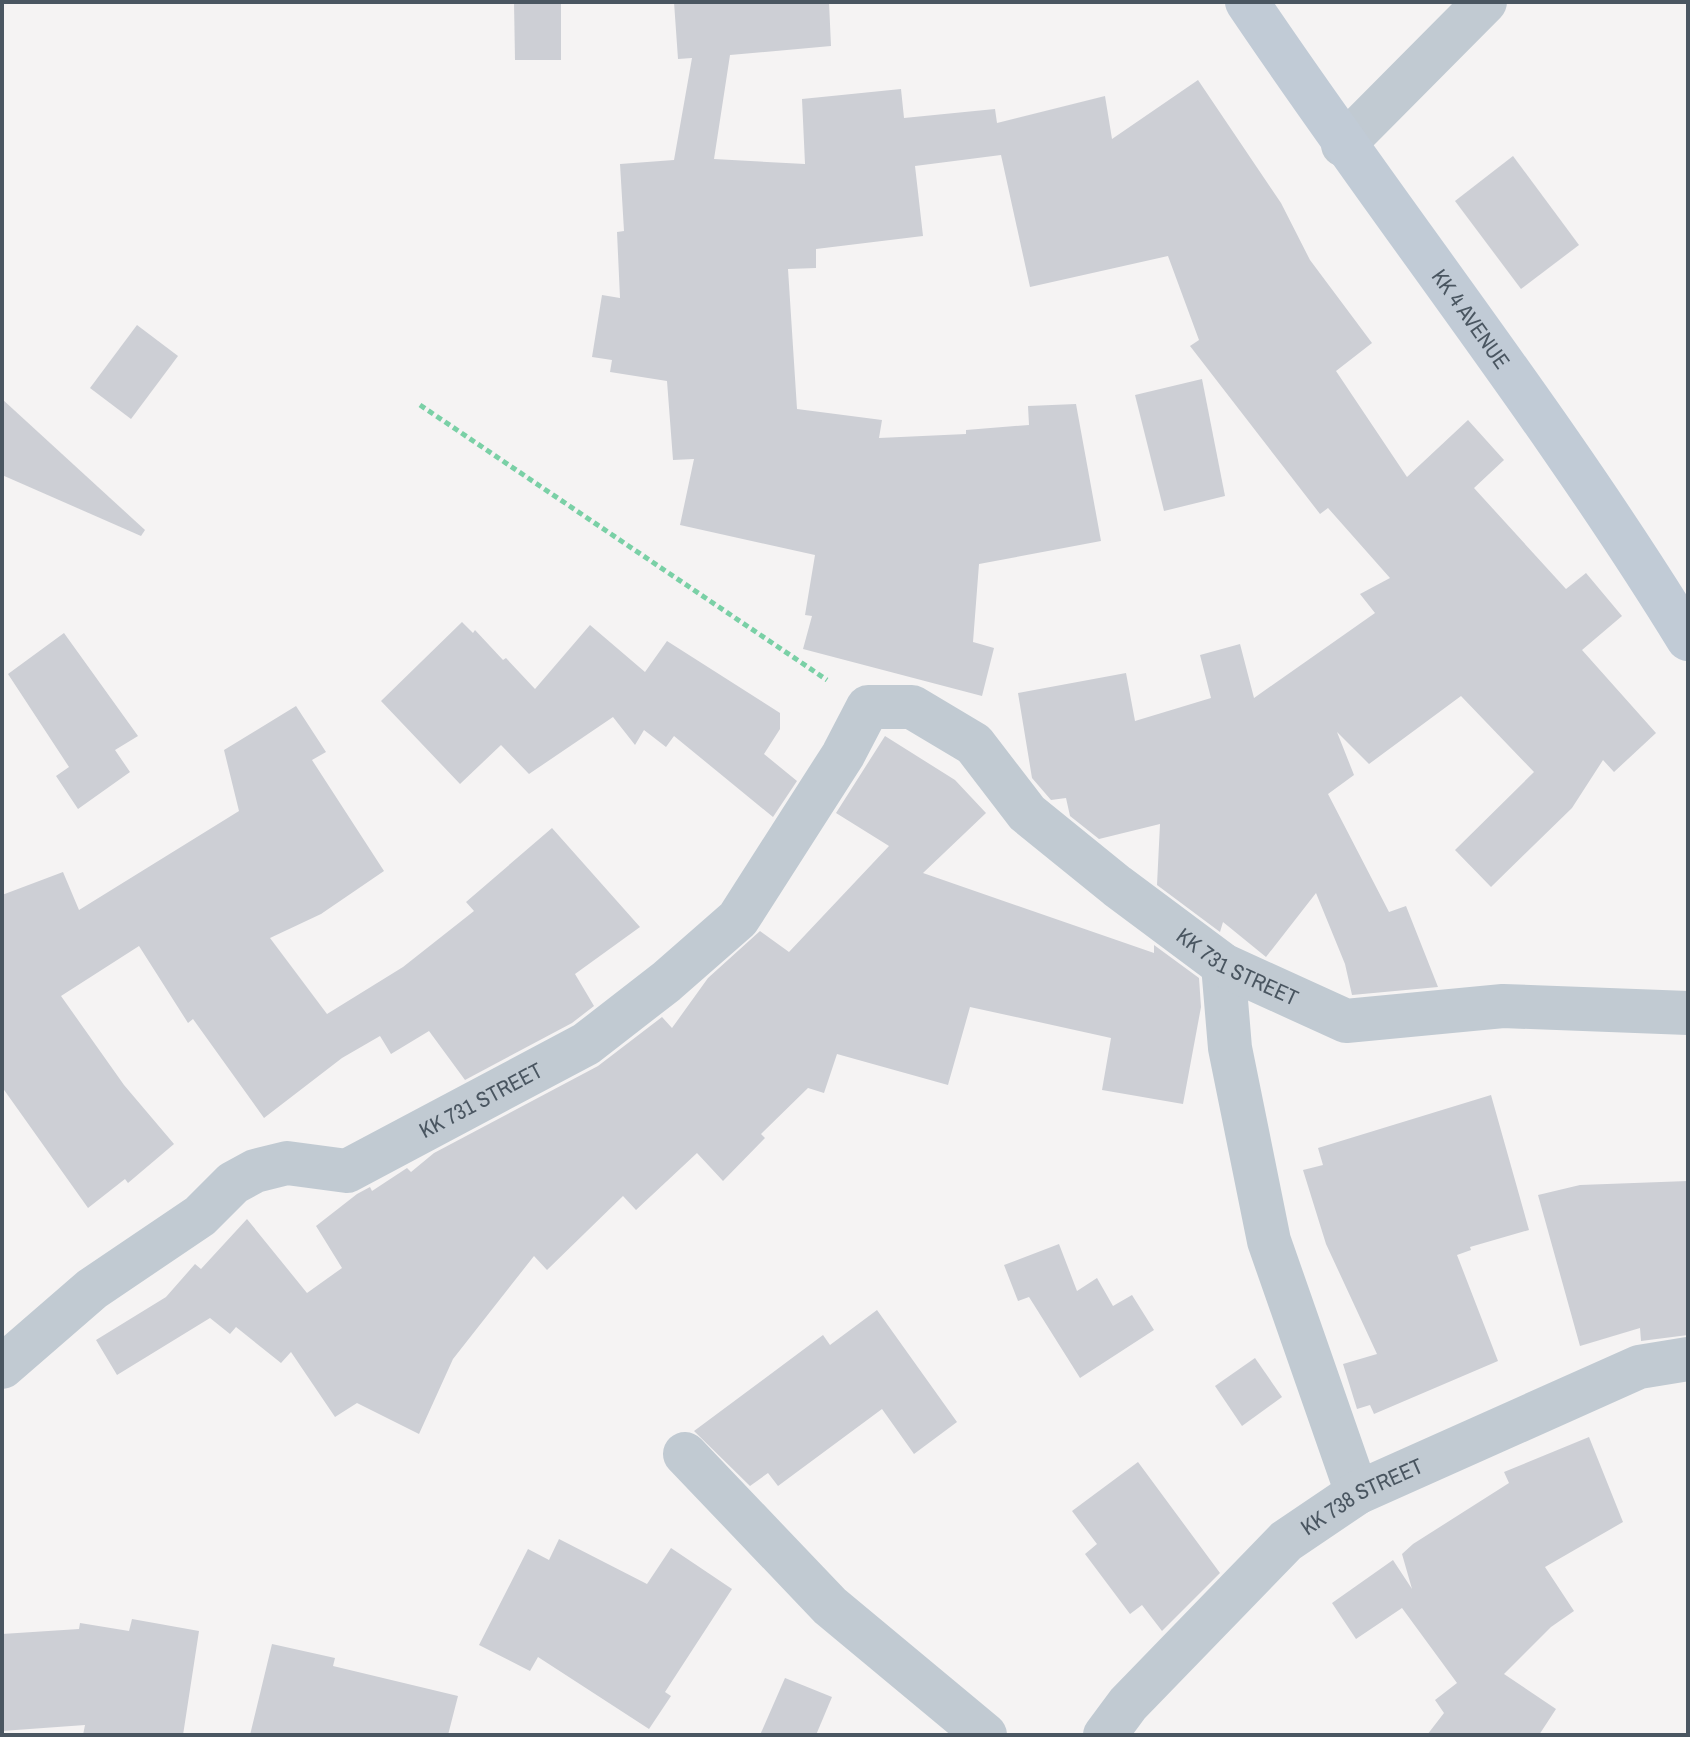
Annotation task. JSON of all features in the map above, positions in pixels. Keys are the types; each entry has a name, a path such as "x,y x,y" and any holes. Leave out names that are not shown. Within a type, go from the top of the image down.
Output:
{"main road":[{"name":"KK 4 AVENUE","path":"1247,2 1343,145 1493,349 1639,559 1688,639"}],"street":[{"path":"1343,145 1485,2"},
{"name":"KK 731 STREET","path":"2,1367 92,1289 200,1216 233,1183 255,1171 287,1163 347,1171 586,1044 666,982 738,919 843,755 868,707 912,707 974,744 1027,813 1117,886 1223,965 1346,1021 1503,1006 1688,1013"},
{"path":"1223,965 1230,1048 1269,1241 1357,1493"},
{"name":"KK 738 STREET","path":"1105,1735 1128,1704 1286,1541 1357,1493 1639,1367 1688,1359"},
{"path":"685,1454 830,1606 985,1735"}],"path":[{"path":"420,405 868,707"}],"building":[{"path":"514,2 561,2 561,60 515,60"},
{"path":"674,2 829,2 831,46 730,55 714,159 805,164 802,99 901,89 904,118 995,109 997,123 1105,96 1112,139 1198,80 1281,203 1310,260 1372,343 1336,371 1407,477 1468,420 1504,460 1474,488 1566,589 1586,573 1622,616 1582,650 1656,733 1614,772 1603,760 1572,808 1491,887 1455,850 1534,772 1461,696 1369,764 1337,732 1354,775 1328,794 1389,912 1406,906 1438,987 1352,995 1345,964 1316,893 1266,957 1223,922 1220,932 1157,885 1160,824 1099,839 1070,816 1066,798 1051,800 1032,778 1018,693 1126,673 1135,721 1211,698 1200,655 1240,644 1254,698 1375,613 1360,594 1390,578 1328,508 1320,514 1190,346 1199,340 1168,256 1030,287 1001,155 915,166 923,236 816,249 816,268 788,269 797,409 882,420 879,438 966,434 966,430 1029,425 1028,406 1076,404 1101,541 979,564 973,642 994,648 982,696 803,649 812,616 805,615 815,555 680,525 694,459 673,460 667,381 610,372 612,360 592,357 602,295 620,298 617,232 624,231 620,164 674,160 692,58 678,59"},
{"path":"1513,156 1579,245 1521,289 1455,201"},
{"path":"137,325 178,356 131,419 90,388"},
{"path":"1202,379 1225,496 1164,511 1135,395"},
{"path":"2,399 145,530 141,536 2,475"},
{"path":"462,622 473,633 475,630 503,660 506,658 535,689 590,625 645,672 667,641 780,713 780,729 764,754 797,781 773,817 674,736 666,747 644,730 635,745 613,717 529,774 501,745 460,784 381,701"},
{"path":"64,633 138,736 115,750 130,772 78,809 56,776 69,767 8,674"},
{"path":"296,706 326,752 312,760 384,871 321,914 270,938 327,1014 403,967 474,911 466,902 552,828 640,927 575,974 594,1006 572,1023 465,1080 429,1031 391,1054 380,1036 342,1058 264,1118 193,1019 188,1023 139,946 61,996 124,1085 174,1144 128,1183 125,1179 88,1208 2,1087 2,895 63,872 79,910 239,811 224,750"},
{"path":"885,736 955,780 986,813 923,873 1154,953 1154,945 1199,978 1201,1007 1183,1104 1102,1090 1111,1038 970,1007 948,1085 837,1054 824,1093 808,1088 761,1134 765,1138 723,1181 697,1153 636,1210 623,1196 547,1270 534,1256 453,1359 419,1434 357,1403 335,1417 291,1352 281,1363 236,1327 230,1334 210,1318 117,1375 96,1340 166,1297 195,1264 201,1269 247,1219 307,1293 342,1268 316,1226 357,1194 370,1187 372,1191 407,1168 411,1172 434,1153 598,1066 662,1017 672,1028 708,978 760,931 789,952 889,846 836,813"},
{"path":"1491,1095 1529,1230 1470,1247 1471,1250 1457,1255 1498,1361 1374,1414 1370,1405 1357,1409 1343,1364 1377,1354 1326,1244 1303,1170 1323,1165 1318,1148"},
{"path":"1688,1181 1688,1335 1641,1341 1640,1328 1580,1346 1538,1195 1580,1185"},
{"path":"1059,1244 1077,1291 1097,1278 1113,1306 1132,1295 1154,1330 1080,1378 1029,1297 1018,1301 1004,1265"},
{"path":"877,1310 957,1422 914,1454 882,1409 778,1486 768,1473 750,1486 694,1431 823,1335 830,1345"},
{"path":"1255,1358 1282,1397 1242,1426 1215,1386"},
{"path":"1589,1437 1623,1522 1545,1567 1574,1611 1551,1627 1504,1674 1556,1709 1539,1735 1427,1735 1444,1713 1435,1700 1457,1683 1402,1608 1356,1639 1332,1603 1393,1560 1412,1589 1402,1554 1413,1544 1509,1483 1504,1472"},
{"path":"1138,1462 1220,1573 1162,1631 1142,1605 1130,1614 1085,1554 1097,1544 1072,1511"},
{"path":"559,1539 647,1584 671,1548 732,1589 665,1692 671,1696 649,1729 538,1657 530,1671 479,1645 528,1549 549,1560"},
{"path":"132,1619 199,1631 183,1735 83,1735 85,1725 2,1731 2,1634 79,1629 80,1623 129,1631"},
{"path":"272,1644 335,1658 333,1666 458,1696 448,1735 250,1735"},
{"path":"785,1678 832,1697 816,1735 760,1735"}]}
